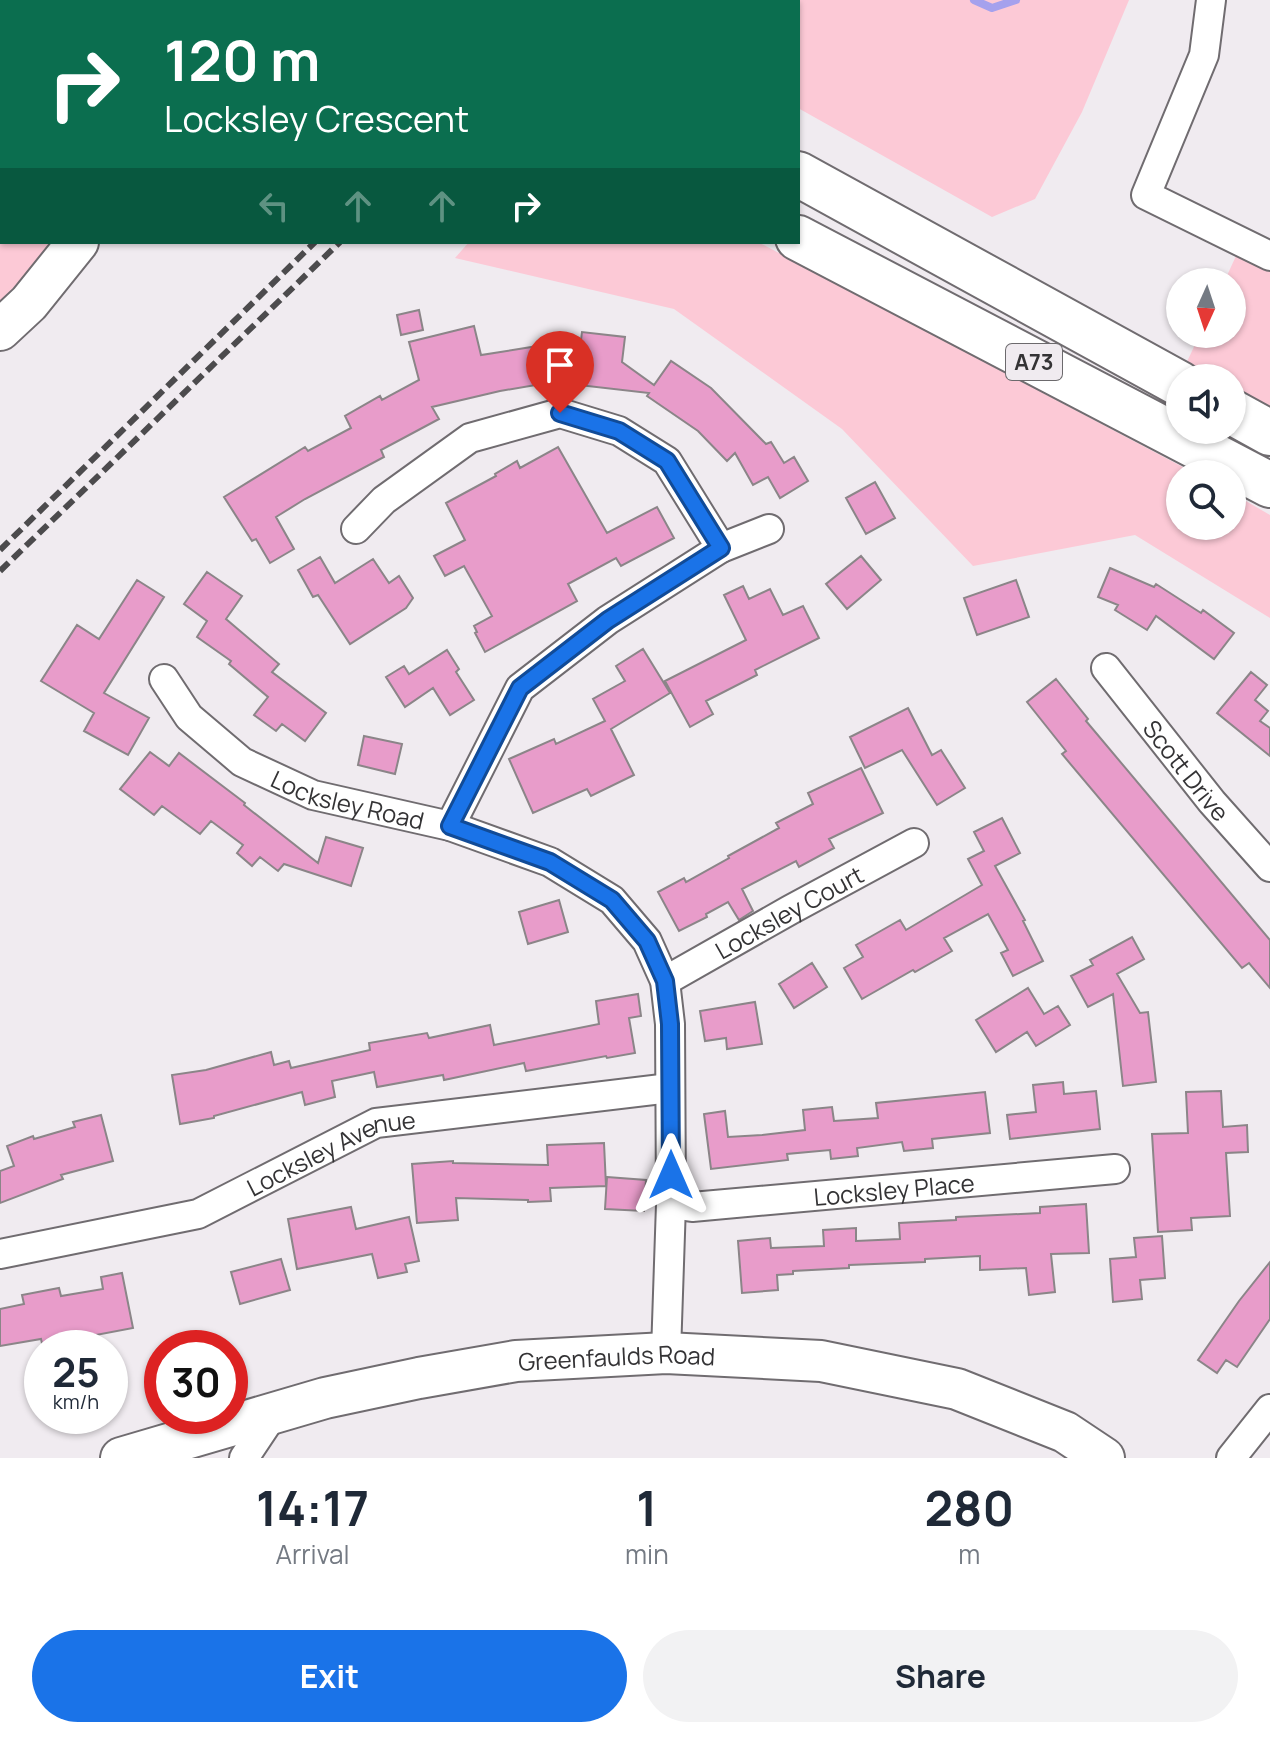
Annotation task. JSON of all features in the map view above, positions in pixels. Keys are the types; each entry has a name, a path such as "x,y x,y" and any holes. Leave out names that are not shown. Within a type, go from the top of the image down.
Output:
{"main road":[{"name":"A73","path":"800,175 1166,376"},
{"name":"A73","path":"800,239 1270,485"},
{"path":"1246,420 1270,433"}],"street":[{"path":"1211,0 1204,55 1146,195 1270,256"},
{"path":"0,330 29,303 76,244"},
{"path":"356,529 384,500 470,438 560,413 619,431 667,461 721,548"},
{"path":"450,826 520,688 608,620 721,548 769,529"},
{"name":"Scott Drive","path":"1106,668 1212,802 1270,867"},
{"name":"Locksley Road","path":"164,679 189,717 242,762 313,795 450,826 550,862 612,900 647,941 665,981 670,1024 671,1204 666,1353"},
{"name":"Locksley Court","path":"665,981 914,843"},
{"name":"Locksley Avenue","path":"0,1254 198,1214 376,1123 670,1088"},
{"name":"Locksley Place","path":"671,1204 692,1207 1115,1169"},
{"name":"Greenfaulds Road","path":"137,1456 325,1398 419,1378 516,1361 666,1353 821,1361 957,1389 1065,1432 1104,1458"},
{"path":"1231,1458 1270,1409"},
{"path":"244,1458 274,1413"}],"shaded area":[{"path":"800,0 1129,0 1082,112 1035,199 992,217 800,109"},
{"path":"0,244 54,244 0,302"},
{"path":"467,244 762,244 1170,460 1166,460 1166,540 1246,540 1246,501 1270,515 1270,618 1135,535 973,566 842,429 674,309 455,258"},
{"path":"1236,256 1270,269 1270,419 1246,405 1246,364 1186,364 1193,348 1246,348 1246,268 1230,268"}],"building":[{"path":"419,310 423,330 401,335 397,315"},
{"path":"474,326 481,355 544,345 545,352 579,357 582,332 625,337 622,362 654,385 671,361 711,388 766,444 771,442 784,463 794,457 808,481 780,498 768,477 753,485 735,453 727,461 698,431 647,396 649,393 553,382 432,407 439,419 381,450 384,457 276,517 294,549 270,563 224,497 305,447 308,451 351,428 345,416 380,396 382,400 419,380 409,342"},
{"path":"558,447 607,533 657,507 674,538 621,566 616,558 568,584 577,601 485,652 474,626 492,616 464,566 445,576 434,556 465,540 446,503 517,461 520,468"},
{"path":"875,482 895,518 866,534 846,498"},
{"path":"861,556 881,580 847,609 826,584"},
{"path":"320,557 335,583 373,559 389,583 399,576 413,598 406,608 350,644 318,595 313,597 298,570"},
{"path":"1110,568 1154,587 1156,584 1201,613 1203,610 1234,633 1214,659 1156,616 1147,630 1115,610 1118,605 1098,597"},
{"path":"207,572 242,596 226,619 279,664 272,672 326,713 305,741 282,724 276,731 254,715 268,697 229,664 231,661 197,637 207,621 184,604"},
{"path":"137,580 164,597 104,693 149,718 128,755 84,731 94,713 41,681 77,625 99,639"},
{"path":"1016,580 1029,617 977,635 964,598"},
{"path":"743,586 749,599 770,589 783,615 803,606 819,638 755,670 757,675 706,701 713,714 690,727 665,681 746,640 724,595"},
{"path":"643,649 670,693 611,729 634,775 591,796 587,789 533,813 509,759 554,739 556,744 605,721 593,699 625,681 616,666"},
{"path":"447,650 459,669 456,672 474,700 450,715 433,688 405,707 386,677 404,666 409,674"},
{"path":"1251,672 1267,685 1255,700 1268,711 1260,721 1270,728 1270,756 1217,713"},
{"path":"1056,679 1088,719 1086,721 1270,940 1270,988 1249,963 1242,968 1062,754 1066,751 1027,702"},
{"path":"908,708 932,755 941,750 965,788 937,805 902,750 865,768 850,737"},
{"path":"364,736 402,744 395,774 358,765"},
{"path":"150,752 169,766 179,753 318,863 326,837 363,848 351,886 284,864 278,871 260,857 252,866 237,853 243,845 211,821 200,834 162,806 154,815 120,789"},
{"path":"861,768 883,813 829,839 834,848 799,867 796,861 742,889 753,911 739,920 728,902 679,931 658,892 684,878 686,882 779,828 776,823 813,804 808,793"},
{"path":"1002,818 1020,853 995,866 1025,920 1043,961 1013,976 1001,953 1008,950 988,914 944,938 952,951 862,999 844,968 863,957 856,945 900,920 906,930 982,885 968,859 984,851 974,832"},
{"path":"559,900 568,932 528,944 519,912"},
{"path":"1132,937 1144,959 1117,974 1140,1013 1148,1012 1156,1082 1123,1086 1113,994 1088,1007 1071,976 1093,965 1090,960"},
{"path":"812,963 827,987 794,1008 779,984"},
{"path":"1028,988 1044,1014 1058,1006 1070,1025 1036,1046 1027,1032 996,1052 976,1020"},
{"path":"638,994 641,1016 629,1018 635,1053 526,1071 524,1063 444,1080 443,1075 377,1087 374,1072 332,1081 335,1097 305,1105 302,1092 214,1118 180,1124 172,1075 206,1070 271,1052 274,1065 289,1061 291,1068 370,1050 369,1043 427,1033 429,1038 490,1025 494,1045 599,1024 596,1001"},
{"path":"755,1002 762,1044 727,1049 726,1038 705,1041 700,1011"},
{"path":"1063,1082 1064,1094 1096,1091 1100,1129 1010,1139 1007,1115 1036,1112 1033,1085"},
{"path":"1221,1091 1223,1127 1247,1125 1248,1152 1226,1153 1230,1216 1191,1218 1192,1230 1158,1232 1152,1134 1188,1133 1186,1092"},
{"path":"985,1092 990,1133 932,1139 933,1148 904,1151 902,1142 857,1148 858,1156 831,1159 830,1150 787,1154 788,1160 711,1169 704,1114 725,1111 728,1137 762,1135 805,1130 803,1110 832,1107 834,1121 878,1118 876,1103"},
{"path":"101,1115 113,1161 61,1175 63,1179 0,1203 0,1171 14,1166 7,1146 33,1136 34,1139 75,1127 73,1122"},
{"path":"604,1143 606,1186 550,1188 551,1201 456,1198 458,1220 417,1223 412,1164 453,1161 548,1165 547,1145"},
{"path":"607,1177 646,1180 644,1211 605,1209"},
{"path":"1086,1204 1089,1253 1051,1254 1055,1292 1029,1295 1026,1268 980,1270 980,1256 793,1271 793,1274 777,1275 778,1290 742,1293 738,1241 770,1238 771,1248 824,1246 823,1230 856,1228 856,1241 900,1239 899,1223 1040,1213 1040,1207"},
{"path":"351,1207 356,1229 409,1217 419,1261 405,1264 407,1272 378,1278 372,1254 297,1269 288,1219"},
{"path":"1162,1236 1165,1278 1140,1280 1142,1299 1113,1302 1110,1259 1136,1257 1134,1238"},
{"path":"281,1259 290,1290 240,1304 231,1272"},
{"path":"1270,1262 1270,1319 1237,1367 1226,1360 1217,1373 1198,1360"},
{"path":"122,1273 133,1328 24,1330 24,1342 0,1346 0,1309 24,1304 22,1295 59,1288 61,1296 103,1289 101,1277"}],"waterway":[{"path":"974,0 992,8 1016,0"}],"railway":[{"path":"0,550 313,244"},
{"path":"0,571 338,244"}],"route":[{"path":"560,413 619,431 667,461 721,548 608,620 520,688 450,826 550,862 612,900 647,941 665,981 670,1024 671,1175"}]}
